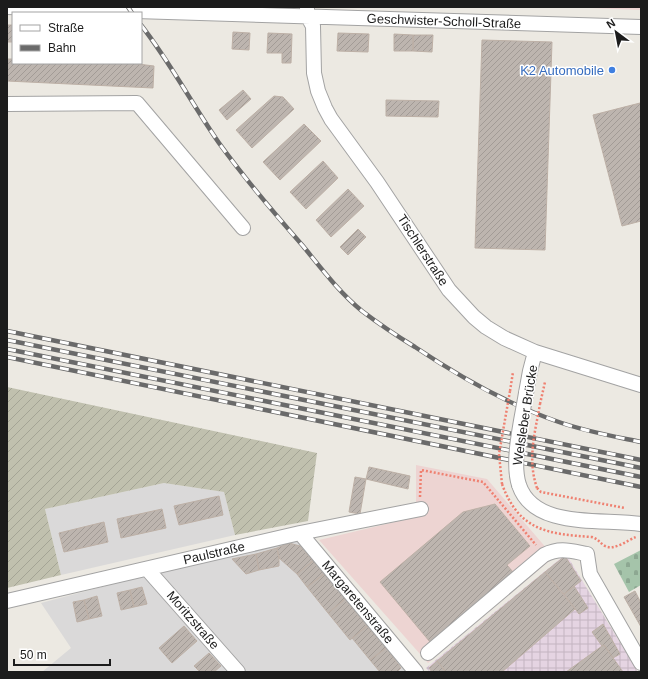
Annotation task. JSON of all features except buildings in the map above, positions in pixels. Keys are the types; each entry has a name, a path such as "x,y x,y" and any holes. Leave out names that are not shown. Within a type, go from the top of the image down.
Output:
{"street":[{"name":"Geschwister-Scholl-Straße","path":"7,7 280,15 308,12 641,27"},
{"name":"Tischlerstraße","path":"308,12 313,26 314,72 318,91 331,120 378,182 449,290 463,306 474,317 495,333 535,352 641,385"},
{"path":"7,104 137,103 243,228"},
{"name":"Welsleber Brücke","path":"535,352 526,393 517,454 516,469 521,491 530,504 553,516 641,524"},
{"name":"Paulstraße","path":"7,601 300,533 421,509"},
{"name":"Margaretenstraße","path":"300,533 416,672"},
{"path":"428,653 544,555 553,551 565,550 587,554 590,574 641,663"},
{"name":"Moritzstraße","path":"147,569 238,672"}],"path":[{"path":"502,484 499,454 513,372"},
{"path":"545,382 531,459 537,488 541,492 632,510"},
{"path":"421,509 421,470 483,482 544,555"}],"shaded area":[{"path":"564,7 641,7 641,10"},
{"path":"7,387 317,453 308,521 235,535 224,492 164,483 45,509 61,575 7,588"},
{"path":"416,465 487,479 554,557 428,663 319,540 416,517"},
{"path":"164,483 224,492 235,535 61,575 45,509"},
{"path":"299,535 412,672 42,672 71,648 41,603"},
{"path":"566,554 638,672 430,672 426,668"}],"green space":[{"path":"641,550 641,585 629,592 614,564"}],"railway":[{"path":"128,7 131,12"},
{"path":"142,26 162,54 219,143 239,170 331,280 362,311 449,369 501,398 537,414 577,428 641,442"},
{"path":"7,331 641,460"},
{"path":"7,340 641,468"},
{"path":"7,349 641,477"},
{"path":"7,357 641,487"}],"place":[{"name":"K2 Automobile","path":"612,70"}]}
